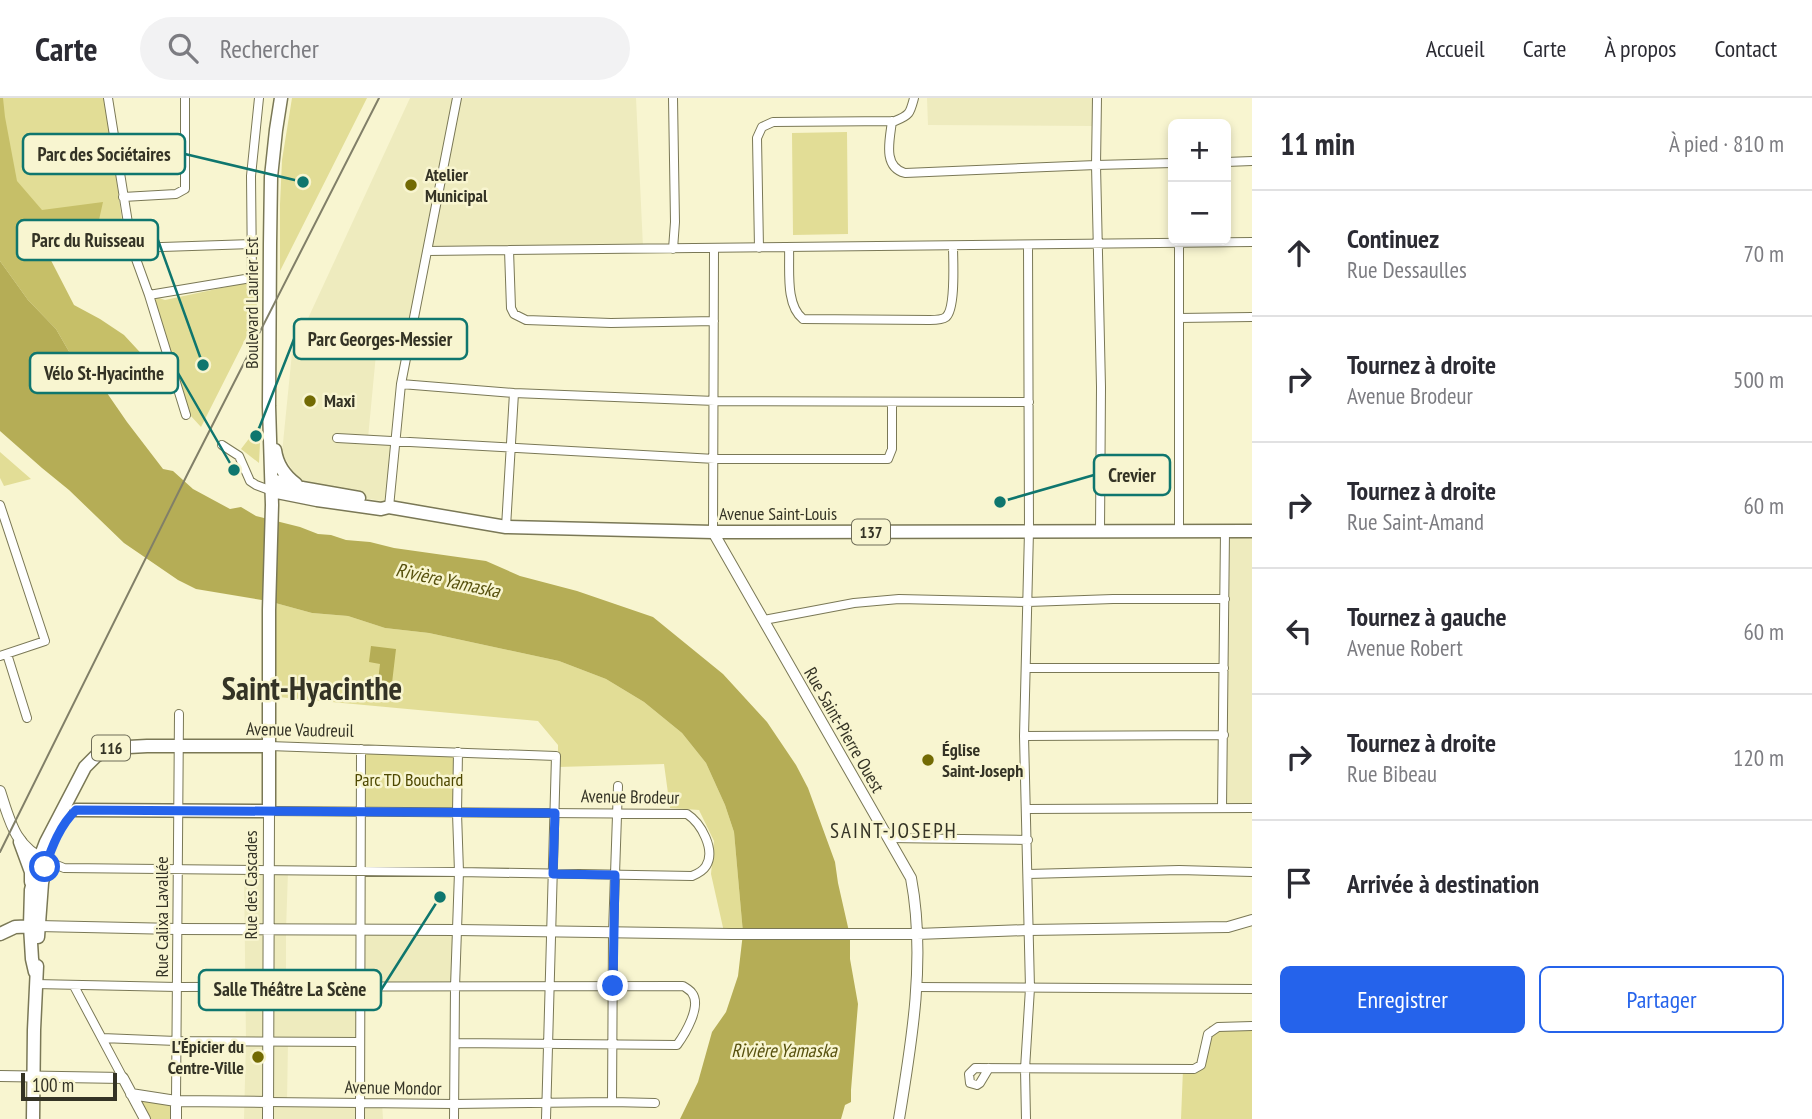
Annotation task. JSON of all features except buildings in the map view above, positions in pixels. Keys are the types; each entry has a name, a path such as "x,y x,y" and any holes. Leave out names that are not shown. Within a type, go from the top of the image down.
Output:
{"main road":[{"name":"Boulevard Laurier Est","path":"269,610 272,509 269,406 271,177 281,98"},
{"path":"269,406 277,463 288,478 302,488"},
{"name":"Avenue Saint-Louis","path":"272,485 302,488 380,502 389,507 506,527 713,532 1252,531"},
{"name":"Avenue Saint-Louis","path":"272,485 317,500 381,509 389,507"},
{"name":"Rue des Cascades","path":"269,610 269,811"},
{"name":"Avenue Vaudreuil","path":"72,804 85,767 96,755 110,748 269,746"},
{"name":"Avenue Brodeur","path":"72,804 178,811 269,811"},
{"name":"116","path":"34,926 31,890 72,804"},
{"path":"20,842 31,872 31,890"},
{"name":"116","path":"34,926 44,860"},
{"path":"0,934 15,927 34,926 33,1119"}],"street":[{"path":"108,98 132,248 186,415"},
{"path":"123,197 176,194 185,189 185,98"},
{"path":"149,295 252,276 251,176 259,98"},
{"path":"389,507 401,384 457,98"},
{"path":"673,98 673,248"},
{"path":"759,248 757,138 762,127 773,122 891,121 907,116 914,98"},
{"path":"1097,98 1100,531"},
{"path":"891,121 889,160 897,171 905,173 1168,163"},
{"path":"1231,162 1252,161"},
{"path":"1231,242 1252,242"},
{"path":"427,251 1168,243"},
{"path":"132,248 252,244"},
{"path":"1026,1119 1025,1069 1030,988 1024,736 1029,531 1028,245"},
{"path":"1179,245 1179,531"},
{"path":"789,247 791,303 803,319 930,320 944,318 949,314 953,246"},
{"path":"713,532 714,248"},
{"path":"509,250 511,308 514,314 526,320 611,323 714,321"},
{"path":"1179,318 1252,317"},
{"path":"401,384 514,393 715,401 1029,402"},
{"path":"506,527 514,393"},
{"path":"337,438 715,459 888,459 892,449 892,402"},
{"name":"Avenue Saint-Louis","path":"222,445 239,456 250,481 256,485 272,485"},
{"path":"1,511 45,641 3,655 26,718"},
{"path":"1222,808 1225,531"},
{"name":"Rue Saint-Pierre Ouest","path":"713,532 911,878 918,934 916,987 899,1119"},
{"path":"764,620 854,603 899,599 1028,602 1225,599"},
{"path":"1027,668 1224,668"},
{"name":"Rue Calixa Lavallée","path":"176,1119 179,715"},
{"path":"1024,736 1224,735"},
{"name":"Avenue Vaudreuil","path":"269,746 556,756 555,813"},
{"path":"360,1119 361,749"},
{"path":"454,1119 459,872 458,752"},
{"path":"612,1102 613,933 618,786"},
{"path":"0,791 20,842 44,860 64,869 178,868 615,875"},
{"path":"1026,809 1252,808"},
{"name":"Avenue Brodeur","path":"269,811 687,814 702,828 708,845 708,859 700,873 692,876 615,875"},
{"name":"Rue des Cascades","path":"268,1119 269,811"},
{"path":"546,1119 555,813"},
{"path":"888,838 1027,840"},
{"path":"1028,874 1179,870 1252,872"},
{"path":"34,926 918,934 1228,927 1252,920"},
{"path":"35,978 74,986 683,986 692,992 695,1000 687,1032 677,1045 455,1043"},
{"path":"74,986 145,1119"},
{"path":"916,987 1252,989"},
{"path":"989,1068 1194,1069 1201,1065 1208,1034 1218,1027 1252,1026"},
{"path":"102,1038 360,1042"},
{"path":"0,1076 123,1078"},
{"name":"Avenue Mondor","path":"131,1094 176,1101 656,1103"}],"shaded area":[{"path":"0,98 3,98 17,181 42,210 103,202 99,220 41,241 74,305 124,335 149,362 96,381 71,355 56,329 28,300 0,261"},
{"path":"410,98 636,98 643,247 429,250 408,354 376,354 368,438 395,440 389,502 332,493 300,483 282,453 292,353"},
{"path":"927,98 1095,98 1094,126 928,125"},
{"path":"1225,531 1252,531 1252,805 1226,804"},
{"path":"244,869 288,872 286,987 360,987 360,1042 288,1042 287,1102 382,1103 383,1119 244,1119"},
{"path":"360,930 457,930 455,987 360,987"}],"green space":[{"path":"0,98 105,98 122,220 0,239"},
{"path":"292,98 367,98 280,271 282,160"},
{"path":"847,132 848,234 793,235 792,133"},
{"path":"254,281 258,314 201,427 190,415 153,296 165,300"},
{"path":"261,423 259,463 241,449"},
{"path":"0,452 31,479 4,486 0,478"},
{"path":"268,601 312,613 348,616 385,628 429,633 559,661 606,679 644,702 682,733 706,763 725,805 734,832 743,933 724,932 711,874 714,841 699,810 670,808 664,764 558,767 558,745 538,721 267,696"},
{"name":"Parc TD Bouchard","path":"359,749 460,749 458,811 358,810"},
{"path":"1252,1025 1252,1119 1181,1119 1183,1069 1205,1068 1209,1026"},
{"path":"137,1098 173,1103 172,1119 148,1119"}],"water":[{"name":"Rivière Yamaska","path":"0,261 28,300 56,329 71,355 107,393 163,469 173,471 193,489 230,509 241,507 256,516 318,534 486,561 520,576 577,591 653,617 723,674 767,722 796,765 808,788 835,862 850,936 850,959 858,1004 851,1102 845,1105 841,1119 680,1119 698,1082 712,1032 726,1012 738,976 743,933 734,832 706,763 682,733 644,702 606,679 559,661 429,633 385,628 348,616 312,613 268,601 196,589 178,580 124,543 69,490 0,431"},
{"path":"371,646 396,649 392,683 378,681 380,664 369,662"}],"railway":[{"path":"0,852 188,473 379,98"}],"place":[{"name":"Parc des Sociétaires","path":"303,182"},
{"name":"Atelier Municipal","path":"411,185"},
{"name":"Parc du Ruisseau","path":"203,365"},
{"name":"Maxi","path":"310,401"},
{"name":"Parc Georges-Messier","path":"256,436"},
{"name":"Vélo St-Hyacinthe","path":"234,470"},
{"name":"Crevier","path":"1000,502"},
{"name":"Église Saint-Joseph","path":"928,760"},
{"name":"Salle Théâtre La Scène","path":"440,897"},
{"name":"L'Épicier du Centre-Ville","path":"258,1057"}],"district":[{"name":"Saint-Hyacinthe","path":"312,689"},
{"name":"SAINT-JOSEPH","path":"894,831"}],"route":[{"path":"45,867 67,818 76,810 555,813 553,874 615,875 613,986"}]}
